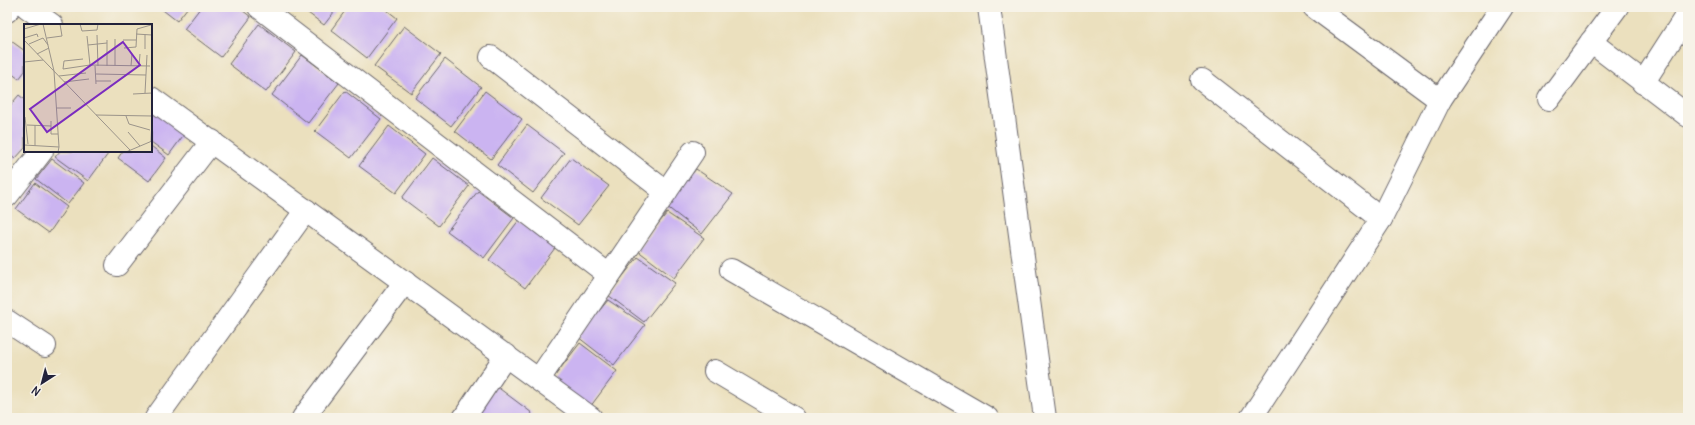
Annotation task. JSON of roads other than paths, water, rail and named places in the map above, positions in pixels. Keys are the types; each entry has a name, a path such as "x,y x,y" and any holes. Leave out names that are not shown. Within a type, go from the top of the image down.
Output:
{"street":[{"path":"7,11 10,7"},
{"path":"27,7 51,24"},
{"path":"260,7 609,275"},
{"path":"989,7 1045,418"},
{"path":"1314,7 1440,100"},
{"path":"1251,418 1381,219 1440,100 1502,7"},
{"path":"1549,99 1617,7"},
{"path":"1643,83 1688,13"},
{"path":"1591,42 1688,116"},
{"path":"491,58 666,192"},
{"path":"1202,80 1381,219"},
{"path":"152,99 591,418"},
{"path":"117,265 212,141"},
{"path":"7,196 41,152"},
{"path":"539,379 693,152"},
{"path":"156,418 306,210"},
{"path":"730,270 986,418"},
{"path":"303,418 405,282"},
{"path":"7,321 45,346"},
{"path":"464,418 506,355"},
{"path":"716,371 794,418"}]}
